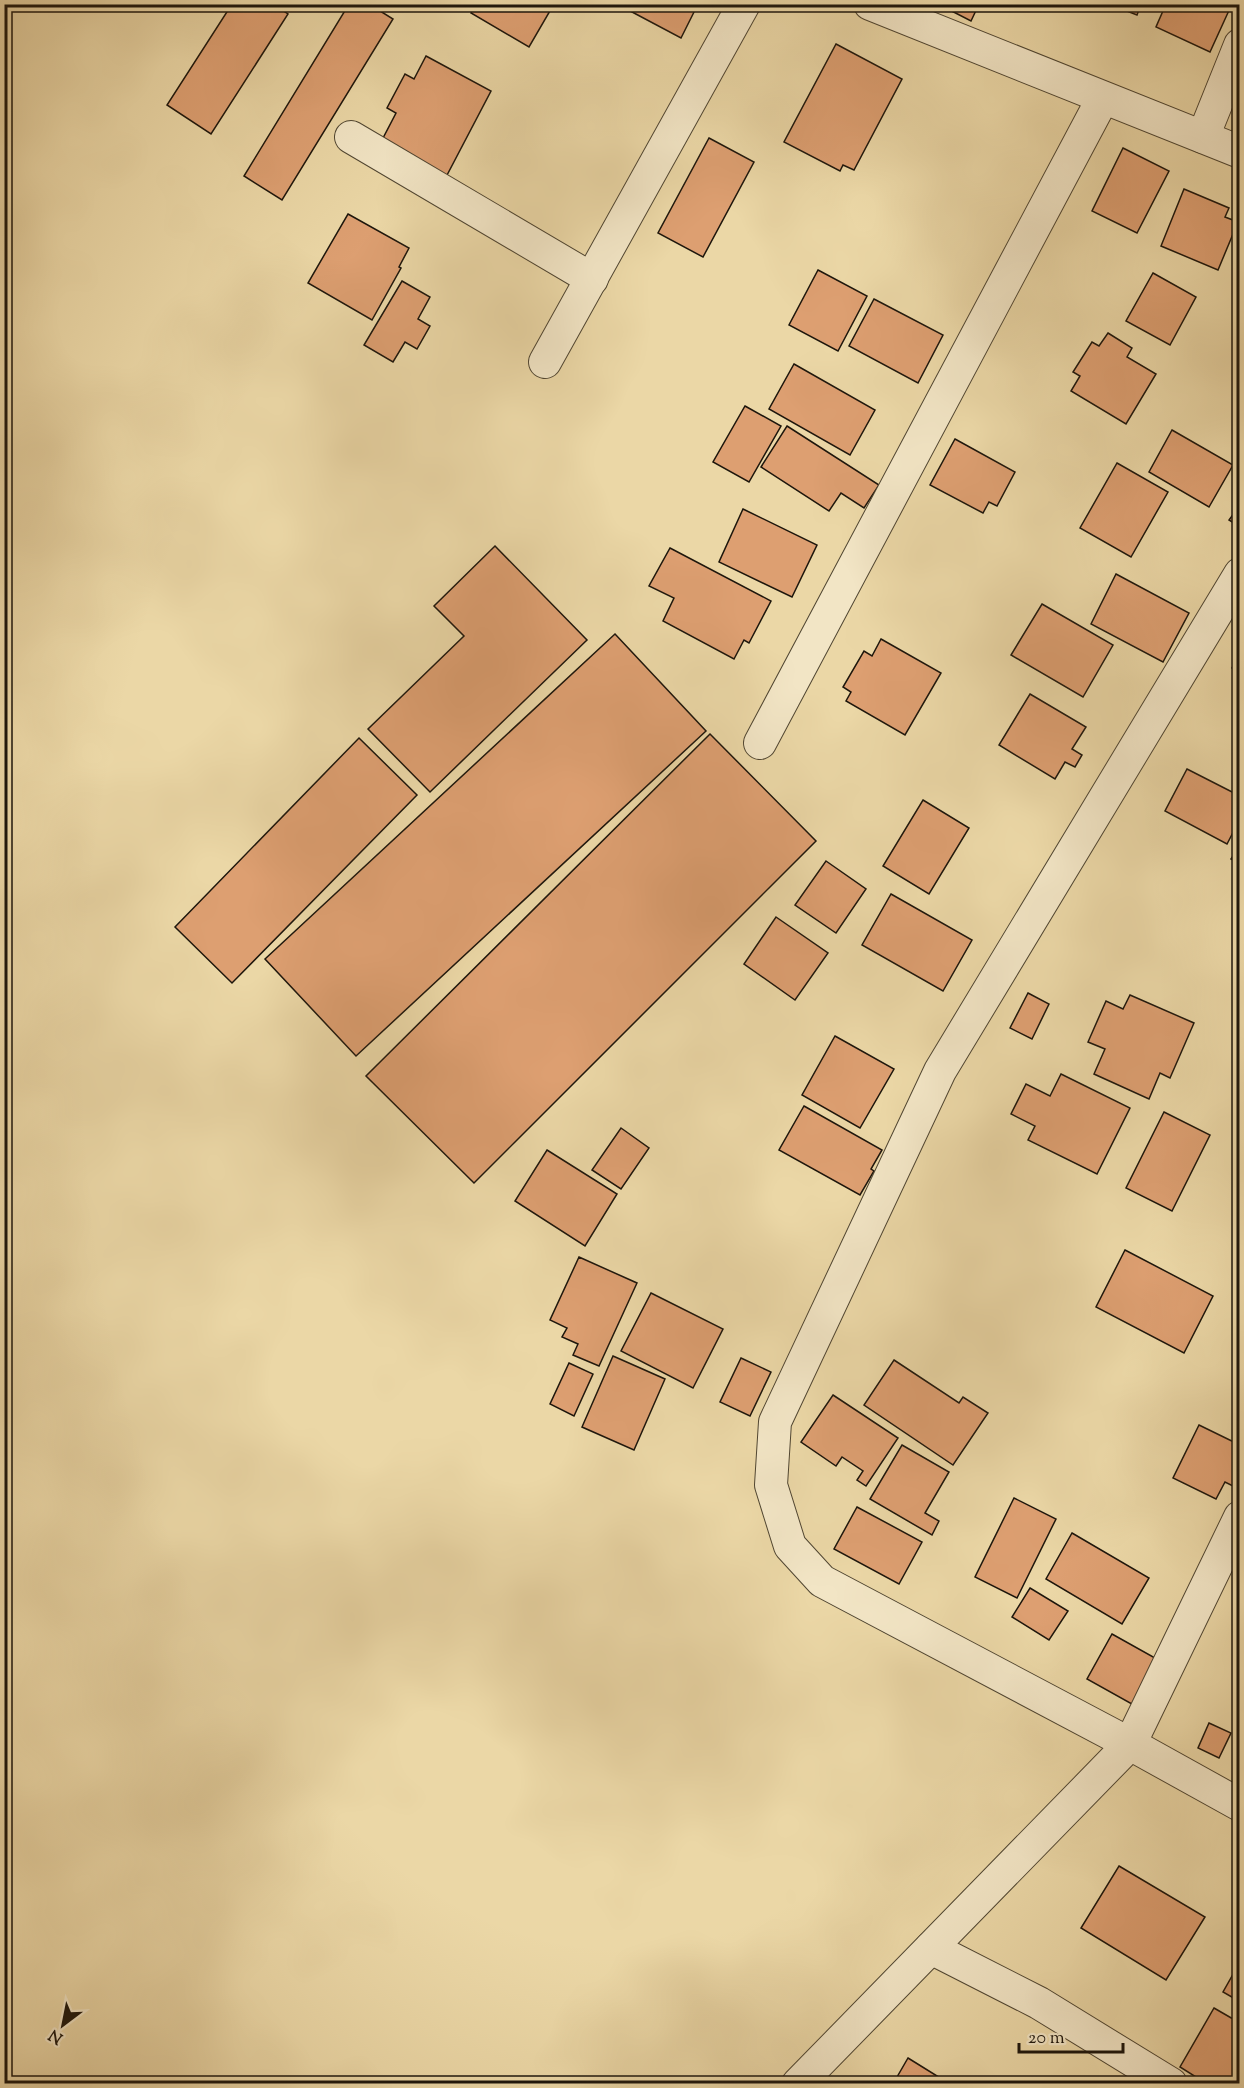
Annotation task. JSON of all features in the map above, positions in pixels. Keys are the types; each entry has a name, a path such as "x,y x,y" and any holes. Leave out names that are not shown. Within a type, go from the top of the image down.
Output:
{"street":[{"path":"545,362 744,4"},
{"path":"873,5 1239,152"},
{"path":"1203,137 1239,45"},
{"path":"760,742 1103,98"},
{"path":"351,137 592,279"},
{"path":"1239,573 940,1071 775,1422 771,1485 790,1546 822,1581 1239,1804"},
{"path":"798,2084 1130,1744 1239,1517"},
{"path":"931,1948 1039,2003 1171,2084"}],"building":[{"path":"232,4 273,4 288,14 211,134 167,105"},
{"path":"349,4 369,4 393,19 282,200 244,176"},
{"path":"476,4 554,4 529,47 471,13"},
{"path":"617,4 698,4 681,38"},
{"path":"938,4 979,4 971,21"},
{"path":"1109,4 1141,4 1137,15"},
{"path":"1166,4 1229,4 1231,6 1210,52 1156,27"},
{"path":"836,44 902,79 854,170 843,165 840,171 784,142"},
{"path":"426,56 491,91 446,177 381,142 396,113 387,108 405,74 414,79"},
{"path":"709,138 754,162 703,257 658,233"},
{"path":"1123,148 1169,171 1137,233 1092,211"},
{"path":"1184,189 1229,208 1225,217 1238,222 1218,270 1161,246"},
{"path":"348,214 409,248 399,267 401,268 372,320 308,283"},
{"path":"818,270 867,296 838,351 789,325"},
{"path":"1153,273 1196,297 1170,345 1126,321"},
{"path":"402,281 430,297 418,319 430,326 417,349 405,342 393,362 364,345"},
{"path":"874,299 943,335 918,383 849,346"},
{"path":"1108,333 1132,348 1127,357 1156,374 1126,424 1071,391 1080,376 1073,372 1092,342 1099,346"},
{"path":"794,364 875,410 850,455 769,409"},
{"path":"745,406 781,426 749,482 713,462"},
{"path":"787,426 879,485 864,508 841,493 829,511 761,467"},
{"path":"1172,430 1233,465 1209,507 1149,472"},
{"path":"955,439 1015,472 997,506 989,502 983,513 930,485"},
{"path":"1117,463 1168,492 1131,557 1080,528"},
{"path":"1240,505 1240,527 1229,520"},
{"path":"743,509 817,545 792,597 719,562"},
{"path":"495,546 587,640 430,792 368,729 464,636 434,606"},
{"path":"670,548 771,601 749,643 744,640 734,659 663,621 674,598 649,586"},
{"path":"1116,574 1189,613 1163,662 1091,624"},
{"path":"1042,604 1113,645 1083,697 1011,655"},
{"path":"615,634 706,731 356,1056 265,959"},
{"path":"881,639 941,673 905,735 846,701 851,692 843,687 864,651 872,656"},
{"path":"1240,653 1240,672 1232,668"},
{"path":"1030,694 1086,727 1072,749 1082,755 1075,767 1065,762 1055,779 999,745"},
{"path":"710,734 816,841 474,1183 366,1076"},
{"path":"359,738 417,795 232,983 175,927"},
{"path":"1187,769 1240,796 1240,819 1227,844 1165,811"},
{"path":"923,800 969,828 929,894 883,866"},
{"path":"1240,828 1240,841 1234,838"},
{"path":"1240,845 1240,864 1231,859"},
{"path":"826,861 866,889 836,933 795,905"},
{"path":"891,894 972,940 943,991 862,945"},
{"path":"776,917 828,953 795,1000 744,964"},
{"path":"1028,993 1049,1004 1032,1039 1010,1028"},
{"path":"1130,995 1194,1023 1170,1078 1160,1073 1149,1099 1094,1074 1105,1049 1088,1042 1106,1001 1123,1009"},
{"path":"835,1036 894,1069 860,1128 802,1095"},
{"path":"1061,1074 1130,1108 1097,1174 1028,1140 1035,1126 1011,1114 1026,1084 1050,1096"},
{"path":"804,1106 882,1150 871,1169 874,1171 860,1195 779,1150"},
{"path":"1164,1112 1210,1135 1172,1211 1126,1188"},
{"path":"621,1128 649,1148 621,1189 592,1170"},
{"path":"547,1150 617,1194 585,1246 515,1201"},
{"path":"1125,1250 1213,1296 1184,1353 1096,1307"},
{"path":"579,1257 637,1283 599,1366 573,1355 578,1344 562,1337 567,1328 550,1320"},
{"path":"651,1293 723,1329 693,1388 621,1351"},
{"path":"613,1356 665,1379 634,1450 582,1427"},
{"path":"741,1358 771,1372 750,1416 720,1402"},
{"path":"894,1360 959,1403 963,1397 988,1413 953,1465 864,1405"},
{"path":"569,1363 593,1374 574,1416 550,1404"},
{"path":"833,1395 898,1438 866,1486 857,1480 863,1471 842,1457 836,1466 801,1442"},
{"path":"1199,1425 1240,1445 1240,1452 1236,1459 1240,1460 1240,1478 1235,1487 1225,1482 1216,1499 1173,1478"},
{"path":"902,1445 949,1472 925,1513 939,1521 932,1535 870,1499"},
{"path":"1014,1498 1056,1519 1017,1598 975,1577"},
{"path":"857,1507 922,1542 899,1584 834,1549"},
{"path":"1072,1533 1149,1578 1122,1624 1046,1579"},
{"path":"1030,1588 1068,1611 1049,1640 1012,1617"},
{"path":"1112,1634 1164,1663 1139,1708 1087,1679"},
{"path":"1209,1723 1231,1733 1219,1758 1198,1748"},
{"path":"1119,1866 1205,1917 1166,1980 1081,1928"},
{"path":"1236,1969 1240,1971 1240,1997 1237,2000 1223,1992"},
{"path":"1214,2008 1240,2023 1240,2084 1207,2084 1180,2067"},
{"path":"908,2058 950,2084 893,2084"}]}
